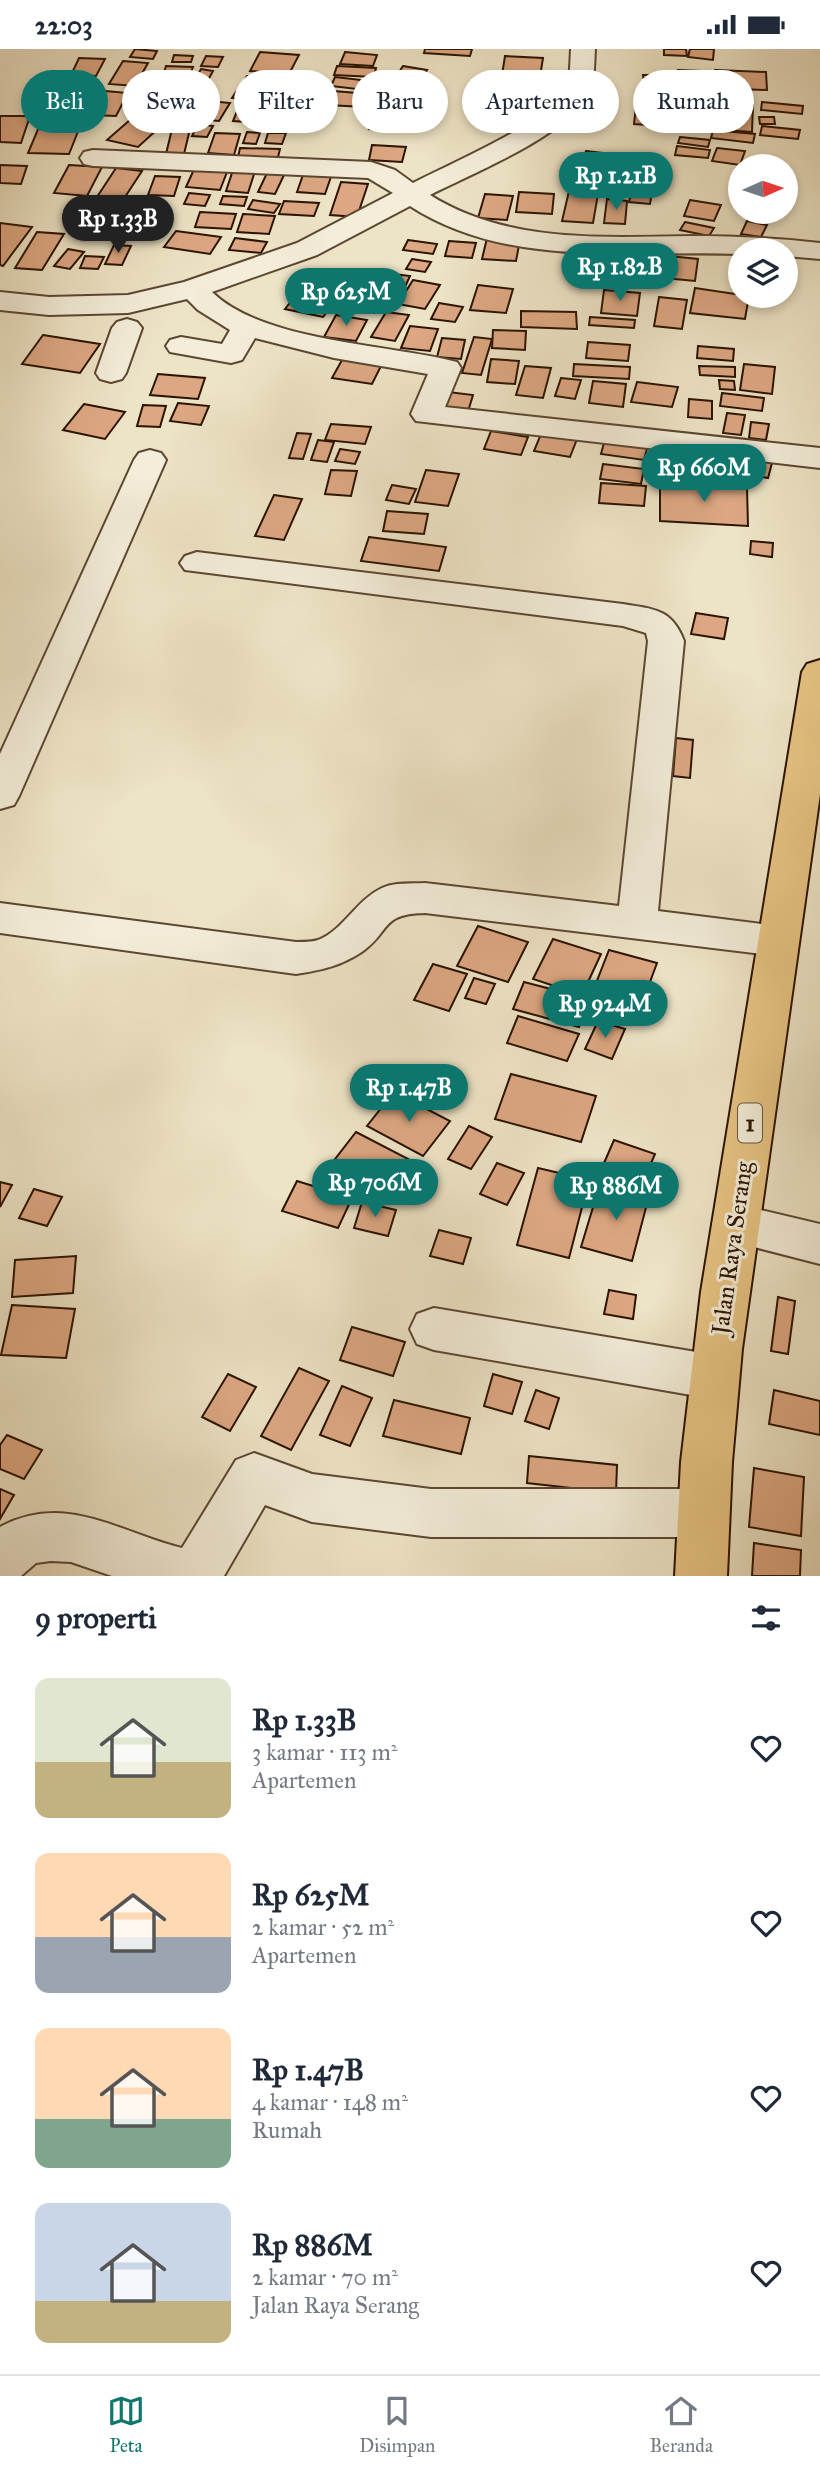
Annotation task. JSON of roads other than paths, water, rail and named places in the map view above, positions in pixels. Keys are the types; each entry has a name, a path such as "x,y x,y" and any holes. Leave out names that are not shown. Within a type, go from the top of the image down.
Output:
{"highway":[{"name":"Jalan Raya Serang","path":"701,1576 702,1513 714,1377 779,940 814,755 820,672"}],"street":[{"path":"7,315 90,330 127,328 203,299 414,197 539,128 567,108 580,89 583,49"},
{"path":"93,158 372,170 399,182 414,197 444,215 499,234 538,241 614,245 776,245 820,251"},
{"path":"7,315 85,306 203,299 246,327 334,349 446,368 427,414 820,458"},
{"path":"181,346 231,354 246,327"},
{"path":"111,373 127,328"},
{"path":"0,796 150,460"},
{"path":"197,563 624,615 647,619 662,627 666,641 636,923"},
{"path":"0,918 296,958 327,954 352,938 370,916 395,899 425,898 779,940"},
{"path":"735,1224 820,1244"},
{"path":"434,1329 714,1377"},
{"path":"0,1561 6,1553 29,1539 55,1535 71,1537 190,1575 197,1572 254,1477 312,1498 391,1510 486,1514 702,1513"}]}
